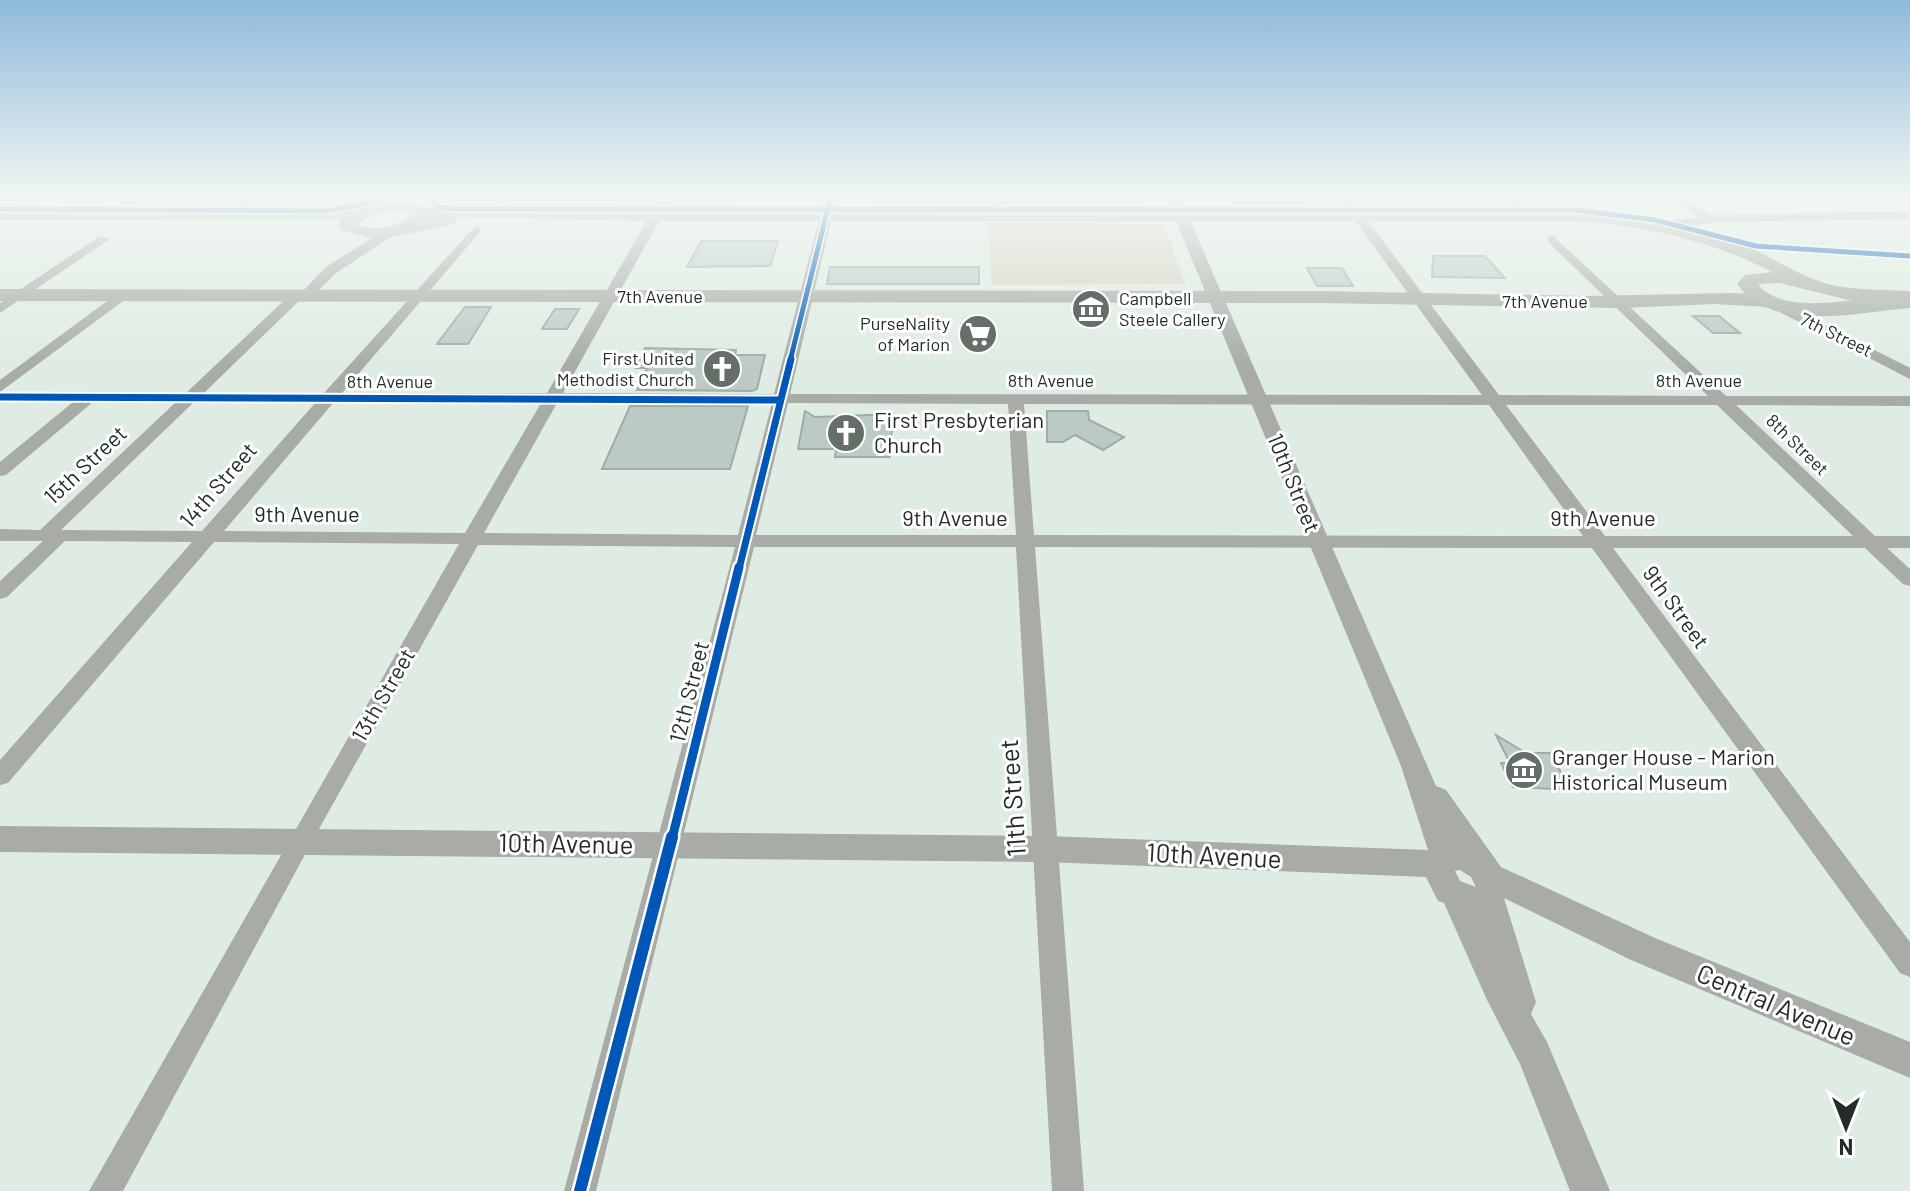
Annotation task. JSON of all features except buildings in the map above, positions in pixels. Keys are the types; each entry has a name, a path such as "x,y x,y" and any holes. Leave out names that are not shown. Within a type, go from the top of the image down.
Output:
{"main road":[{"path":"1731,256 1744,266 1750,280 1749,289 1771,302 1808,309 1904,299"},
{"name":"7th Street","path":"1753,256 1803,281"},
{"path":"1750,280 1780,277 1848,294 1904,299"},
{"name":"7th Avenue","path":"1614,298 1694,292 1750,280"},
{"path":"1803,281 1830,295 1831,306"},
{"name":"7th Avenue","path":"0,295 1721,296 1771,302"}],"street":[{"path":"0,309 80,256"},
{"name":"15th Street","path":"331,270 342,256"},
{"name":"15th Street","path":"0,592 191,397 331,270 355,256"},
{"name":"14th Street","path":"0,776 453,256"},
{"name":"13th Street","path":"105,1191 300,840 633,256"},
{"name":"12th Street","path":"580,1191 670,846 816,256"},
{"name":"10th Street","path":"1198,256 1318,542 1466,879 1499,989 1534,1054 1590,1191"},
{"name":"9th Street","path":"1387,256 1910,964"},
{"name":"8th Street","path":"1569,256 1910,580"},
{"path":"0,387 123,296"},
{"name":"7th Street","path":"1771,302 1904,370"},
{"name":"7th Street","path":"1831,306 1842,326 1904,370"},
{"name":"8th Avenue","path":"0,397 1910,401"},
{"path":"0,471 89,397"},
{"name":"11th Street","path":"1016,400 1068,1191"},
{"name":"9th Avenue","path":"0,535 745,541 1910,542"},
{"name":"10th Avenue","path":"0,839 1046,849 1324,862 1466,879"},
{"name":"Central Avenue","path":"1466,879 1568,926 1643,949 1910,1060"}],"green space":[{"path":"990,256 1175,256 1185,284 992,285"}],"cycle path":[{"path":"580,1191 670,846 816,256"},
{"path":"1904,256 1910,256"},
{"path":"0,397 779,400"}],"place":[{"name":"Campbell Steele Callery","path":"1091,309"},
{"name":"PurseNality of Marion","path":"978,334"},
{"name":"First United Methodist Church","path":"722,369"},
{"name":"First Presbyterian Church","path":"846,433"},
{"name":"Granger House - Marion Historical Museum","path":"1524,770"}]}
